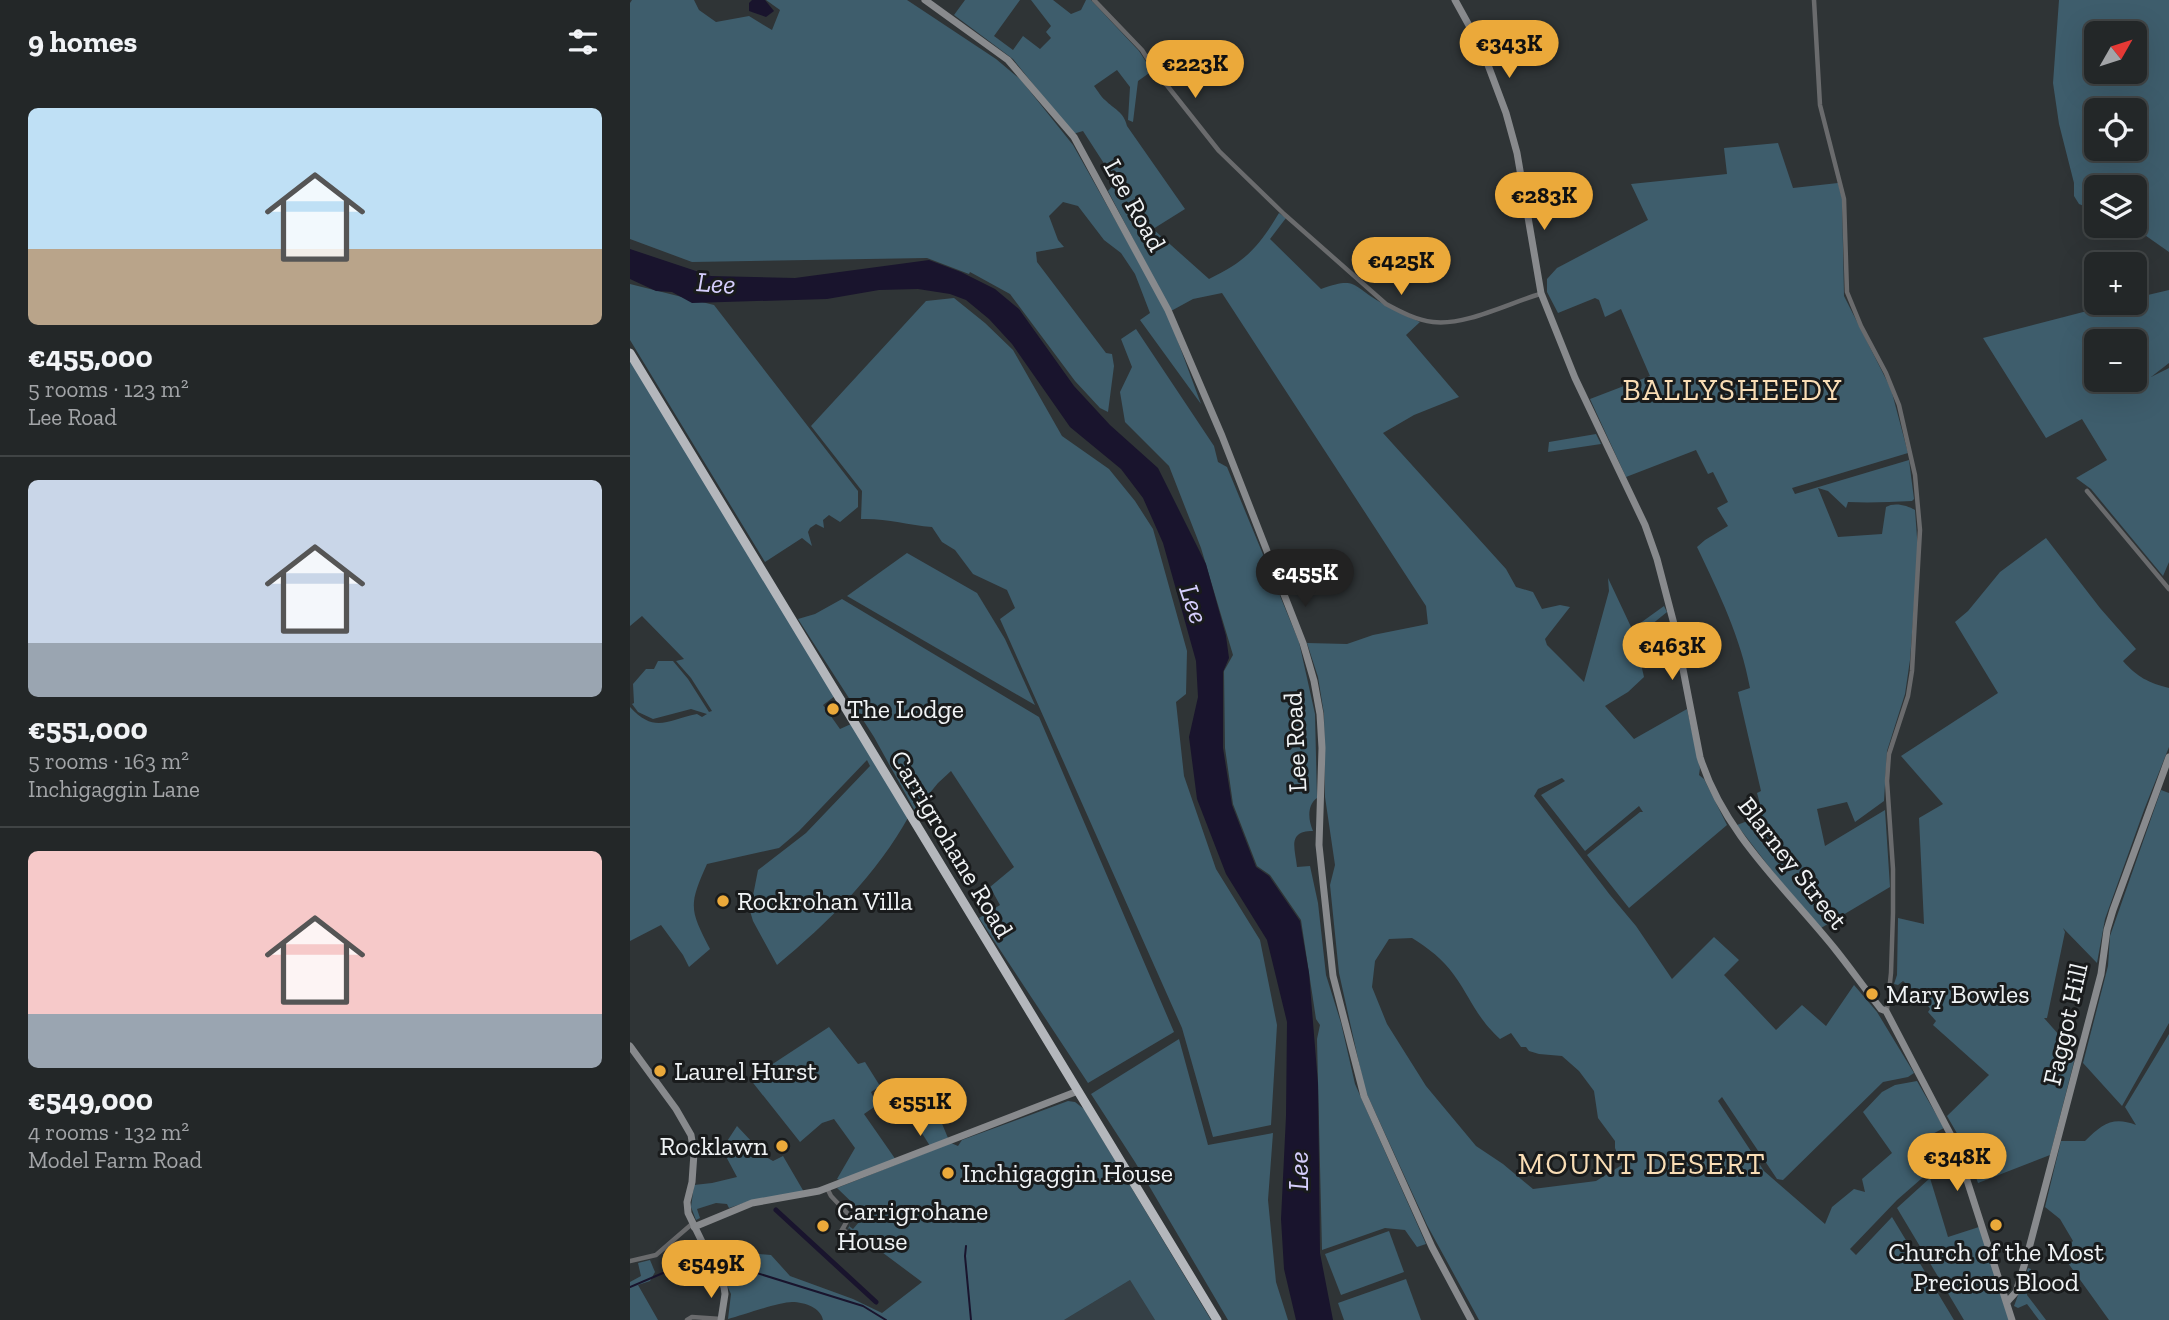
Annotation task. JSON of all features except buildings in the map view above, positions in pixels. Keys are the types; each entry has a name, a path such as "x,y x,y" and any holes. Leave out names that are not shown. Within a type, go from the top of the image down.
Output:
{"highway":[{"name":"Carrigrohane Road","path":"630,353 1217,1320"}],"street":[{"name":"Lee Road","path":"925,0 1008,60 1074,138 1168,310 1224,442 1303,643 1314,681 1322,748 1319,845 1334,976 1364,1096 1432,1247 1471,1320"},
{"path":"1094,0 1142,50 1219,151 1284,214 1386,304 1405,314 1436,323 1470,317 1541,293"},
{"name":"Blarney Street","path":"1455,0 1482,49 1506,113 1517,153 1541,293 1599,431 1651,541 1675,628 1700,757 1716,798 1737,833 1835,949 1881,1009 1886,1011 1955,1143 2012,1320"},
{"path":"1814,0 1820,105 1844,199 1847,292 1899,405 1915,475 1920,530 1912,671 1908,696 1889,754 1887,781 1893,914 1891,973 1886,1011"},
{"path":"2087,491 2169,589"},
{"name":"Faggot Hill","path":"2007,1302 2016,1292 2028,1254 2101,974 2107,930 2169,757"},
{"path":"630,1046 676,1109 691,1135 694,1153 692,1182 687,1202 694,1225 725,1294 721,1320 692,1317 687,1320"},
{"path":"630,1261 656,1255 694,1225 752,1203 803,1195 827,1188 1078,1091"},
{"path":"827,1188 850,1216 844,1230"}],"shaded area":[{"path":"632,0 694,0 699,10 716,22 749,16 772,30 780,10 766,0 907,0 996,59 1021,80 1073,145 1167,312 1201,404 1140,320 1150,313 1135,274 1121,253 1104,240 1078,206 1063,202 1049,216 1058,240 1064,247 1036,252 1037,262 1106,353 1112,354 1114,366 1108,412 1100,408 1075,381 1010,294 970,272 969,274 927,258 692,262 630,239"},
{"path":"965,0 1020,0 994,36 1013,50 1023,36 1040,49 1051,38 1046,32 1051,26 1031,0 1053,0 1071,14 1081,10 1086,0 1091,0 1139,51 1152,71 1138,81 1133,122 1128,120 1130,87 1117,70 1094,86 1124,117 1127,126 1185,209 1153,229 1209,279 1233,266 1250,252 1279,213 1286,218 1270,239 1321,289 1341,283 1354,285 1385,305 1420,322 1406,335 1459,397 1414,415 1383,433 1506,569 1516,587 1533,592 1542,609 1560,605 1570,607 1545,639 1547,645 1584,682 1609,591 1608,578 1632,629 1664,606 1667,612 1635,638 1644,677 1628,692 1605,706 1634,739 1687,709 1700,768 1699,775 1704,779 1727,825 1629,908 1587,855 1643,812 1639,806 1585,851 1541,795 1565,781 1562,778 1538,789 1534,796 1636,926 1672,979 1714,937 1739,960 1724,975 1776,1030 1802,1005 1826,1026 1854,985 1877,1012 1914,1073 1908,1077 1883,1082 1783,1180 1777,1179 1722,1097 1718,1101 1764,1171 1825,1224 1832,1207 1854,1189 1865,1192 1862,1179 1892,1153 1863,1112 1882,1092 1895,1085 1917,1081 1944,1128 1913,1144 1929,1172 1897,1200 1850,1249 1856,1255 1892,1217 1954,1320 1479,1320 1427,1225 1365,1090 1339,973 1330,885 1335,865 1325,797 1324,714 1318,677 1307,643 1347,644 1373,635 1428,624 1426,606 1222,293 1193,299 1171,311 1108,191 1116,182 1083,131 1073,134 1013,59 954,15","holes":["1412,938 1435,954 1450,969 1480,1016 1500,1039 1511,1033 1521,1047 1539,1054 1562,1056 1579,1071 1594,1091 1598,1118 1615,1141 1622,1165 1596,1181 1533,1189 1476,1146 1426,1086 1387,1024 1372,987 1375,961 1389,939"]},
{"path":"2059,0 2169,0 2169,252 2147,237 2147,175 2084,175 2084,206 2079,204 2074,196 2074,183 2059,124 2053,83"},
{"path":"1778,143 1793,188 1838,183 1842,198 1844,296 1891,389 1908,453 1792,488 1795,494 1909,460 1914,499 1912,501 1848,502 1846,508 1828,491 1818,488 1838,537 1882,534 1886,507 1889,505 1901,505 1915,510 1918,551 1910,660 1905,694 1887,751 1884,801 1855,822 1847,802 1817,809 1825,846 1885,810 1890,887 1821,928 1737,825 1763,815 1757,793 1761,791 1738,692 1750,688 1735,634 1697,547 1728,526 1717,508 1728,502 1713,472 1708,474 1696,450 1626,477 1590,399 1650,376 1621,309 1605,317 1599,300 1595,298 1558,313 1547,292 1547,279 1557,268 1648,220 1631,184 1727,174 1724,148"},
{"path":"630,284 714,305 858,491 858,507 840,522 829,515 823,520 824,528 816,524 810,528 808,532 812,546 802,538 765,562 630,340"},
{"path":"2169,290 2169,363 2151,377 2169,368 2169,562 2163,576 2091,489 2076,478 2107,460 2082,419 2046,438 1983,338 2084,312 2084,315 2147,315 2147,295"},
{"path":"954,298 1013,350 1062,436 1109,469 1153,529 1187,651 1186,694 1176,702 1184,776 1216,869 1260,940 1277,1025 1271,1125 1213,1137 1182,1028 1000,619 1015,608 1007,590 973,574 955,550 942,542 932,527 861,519 862,491 811,426 926,301"},
{"path":"1136,329 1214,446 1218,462 1227,467 1299,642 1315,714 1317,798 1309,813 1313,831 1299,834 1294,842 1297,867 1310,866 1318,903 1326,975 1341,1023 1355,1084 1426,1244 1417,1247 1405,1230 1385,1228 1322,1250 1317,1039 1320,1025 1316,1019 1301,920 1270,875 1257,866 1233,804 1225,748 1224,671 1233,655 1201,548 1169,466 1125,422 1120,392 1132,367 1121,339"},
{"path":"630,358 835,696 823,705 840,729 851,724 909,816 867,878 815,932 777,965 750,911 758,870 806,833 870,766 867,760 799,831 779,848 707,864 694,899 694,908 698,925 710,949 689,967 661,925 630,941 630,707 654,723 697,714 702,717 707,714 691,709 653,719 638,712 632,704 633,684 646,669 654,669 658,661 673,661 709,712 712,711 691,678 676,661 684,659 642,616 630,626"},
{"path":"1596,434 1601,444 1548,452 1549,442"},
{"path":"2046,538 2100,608 2136,649 2123,661 2144,679 2169,688 2169,747 2105,919 2097,963 2063,928 2065,932 2047,1018 2044,1018 2076,1054 2050,1155 1978,1183 1966,1149 1947,1116 1989,1075 1933,1025 1936,1021 1928,1012 1930,1009 1925,1001 1903,981 1898,985 1894,984 1897,975 1898,918 1924,924 1919,818 1943,804 1901,756 1998,693 1955,622 1968,611 2000,572"},
{"path":"907,553 977,593 1005,639 1035,705 847,596"},
{"path":"842,599 1039,717 1174,1032 1088,1083 979,918 1000,905 990,887 1014,867 951,771 915,811 874,737 798,619 815,614"},
{"path":"2161,790 2169,793 2169,1023 2122,1106 2083,1063 2108,966 2110,936"},
{"path":"829,1027 858,1064 865,1062 880,1086 871,1092 877,1105 864,1114 896,1160 842,1181 837,1179 855,1148 834,1119 822,1123 800,1142 750,1079"},
{"path":"2169,1034 2169,1320 2109,1320 2068,1263 2063,1250 2073,1241 2060,1219 2045,1207 2061,1141 2085,1141 2108,1123 2121,1121 2136,1125 2125,1107"},
{"path":"1179,1039 1208,1145 1273,1133 1268,1200 1276,1282 1288,1320 1228,1320 1135,1162 1091,1094"},
{"path":"1068,1101 1075,1102 1084,1109 1211,1320 1155,1320 1130,1280 1064,1320 823,1320 812,1306 792,1302 728,1319 731,1294 717,1263 759,1254 771,1255 790,1276 853,1299 882,1313 922,1282 859,1235 856,1241 853,1239 856,1235 849,1228 847,1231 849,1226 853,1229 865,1215 837,1188 951,1143 958,1146 962,1140"},
{"path":"933,1102 948,1138 930,1146 908,1111"},
{"path":"737,1126 766,1157 773,1161 783,1156 804,1192 753,1200 729,1208 727,1204 716,1203 697,1209 700,1218 696,1220 691,1207 694,1185 737,1177 722,1149"},
{"path":"1930,1178 1948,1237 1979,1227 2009,1320 1964,1320 1897,1208"},
{"path":"1389,1231 1404,1272 1341,1295 1325,1254"},
{"path":"650,1260 655,1272 650,1281 638,1285 658,1320 630,1320 630,1282 641,1276 638,1263"},
{"path":"2028,1268 2031,1269 2027,1295 2046,1320 2039,1320 2027,1304 2018,1308 2014,1306"},
{"path":"1406,1279 1421,1320 1344,1320 1338,1303"},
{"path":"1130,1280 1155,1320 1064,1320"}],"water":[{"path":"752,0 765,0 774,11 766,17 749,11 749,3"},
{"name":"Lee","path":"630,249 711,276 795,278 929,260 961,272 995,289 1019,309 1074,386 1110,425 1158,468 1206,564 1226,636 1229,658 1223,672 1223,748 1232,805 1256,867 1269,876 1300,921 1309,973 1318,1084 1320,1253 1333,1320 1296,1320 1284,1269 1281,1219 1287,1022 1267,940 1226,874 1197,799 1189,737 1198,697 1196,661 1163,543 1143,498 1121,469 1070,427 1012,344 989,319 966,300 950,294 918,289 879,290 827,299 692,303 672,292 656,291 630,279"}],"waterway":[{"path":"776,1210 876,1302"},
{"path":"966,1246 971,1320"},
{"path":"718,1272 729,1269 747,1270 863,1306 886,1320"},
{"path":"630,1287 663,1273 713,1273"}],"place":[{"name":"The Lodge","path":"833,709"},
{"name":"Rockrohan Villa","path":"723,901"},
{"name":"Mary Bowles","path":"1872,994"},
{"name":"Laurel Hurst","path":"660,1071"},
{"name":"Rocklawn","path":"782,1146"},
{"name":"Inchigaggin House","path":"948,1173"},
{"name":"Church of the Most Precious Blood","path":"1996,1225"},
{"name":"Carrigrohane House","path":"823,1226"}],"district":[{"name":"BALLYSHEEDY","path":"1733,390"},
{"name":"MOUNT DESERT","path":"1642,1164"}]}
